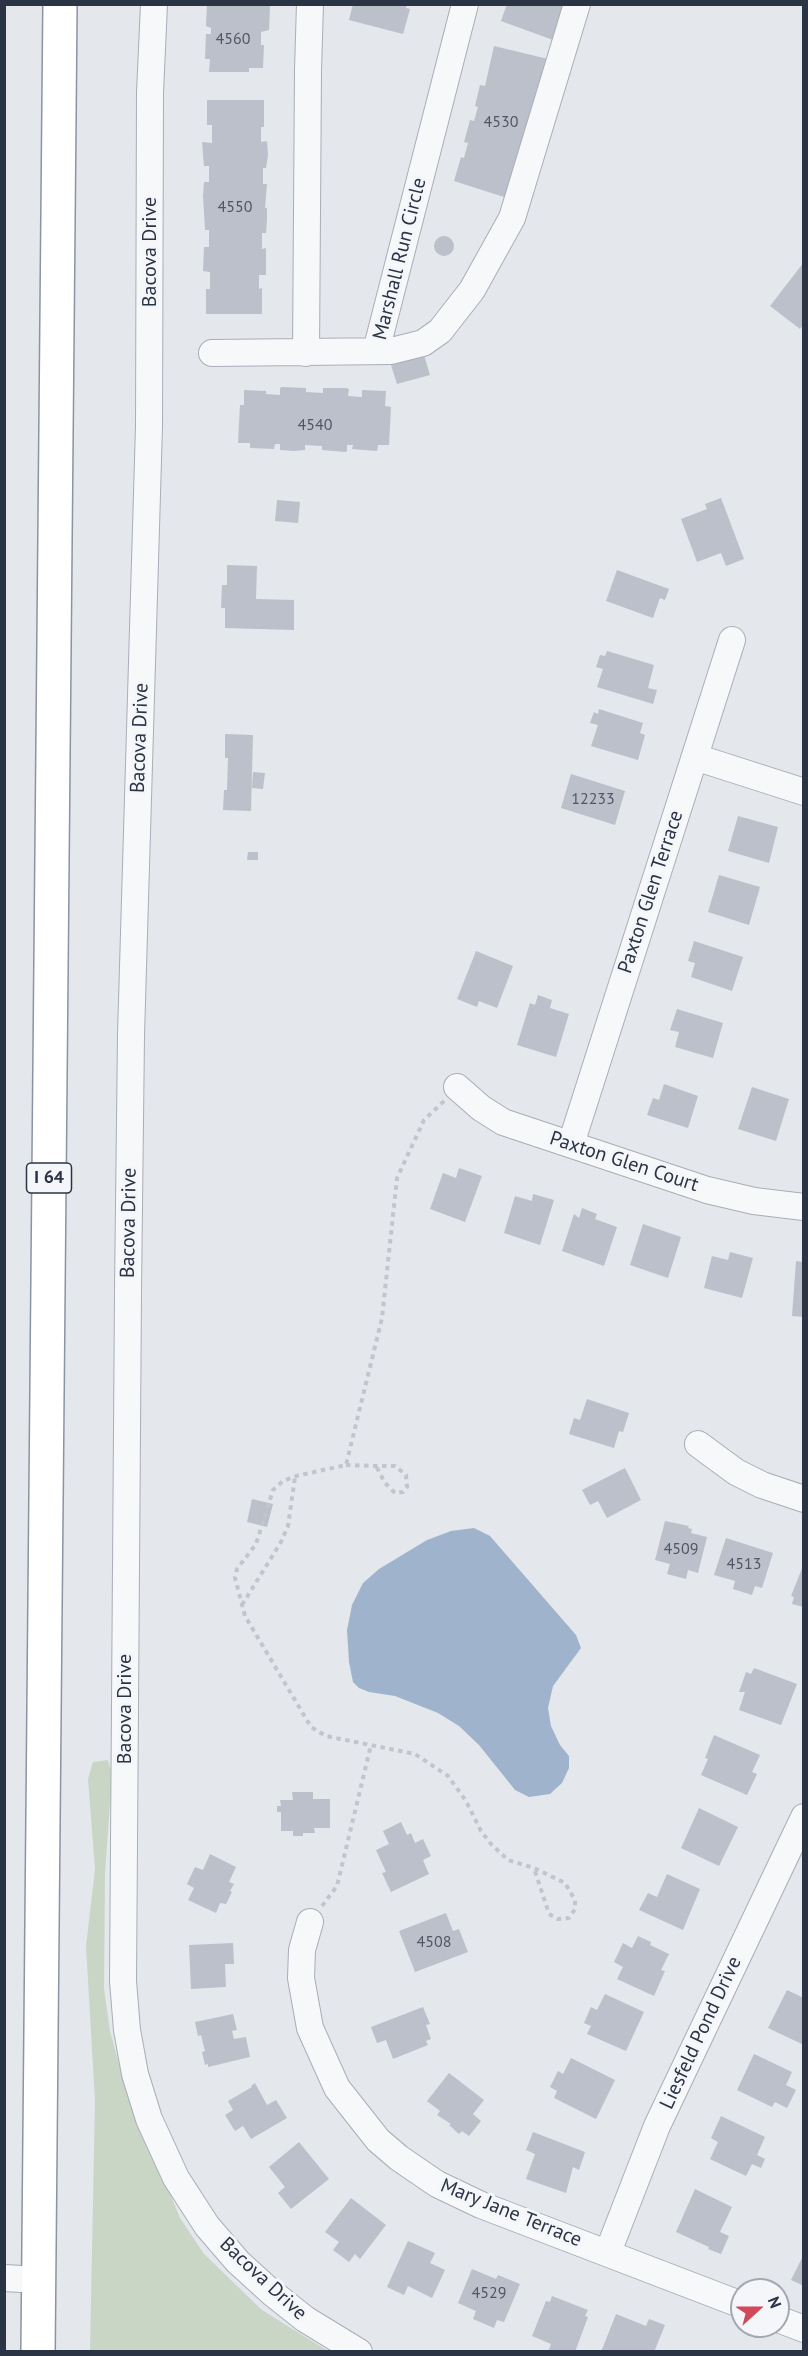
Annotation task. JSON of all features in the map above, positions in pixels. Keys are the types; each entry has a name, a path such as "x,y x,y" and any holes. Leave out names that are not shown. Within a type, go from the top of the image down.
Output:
{"highway":[{"name":"I 64","path":"38,2352 60,4"}],"street":[{"name":"Bacova Drive","path":"154,4 150,93 149,426 131,1047 123,1969 127,2030 135,2074 149,2119 176,2178 207,2226 238,2262 271,2292 305,2319 359,2352"},
{"path":"306,353 310,4"},
{"name":"Marshall Run Circle","path":"212,352 376,351 465,4"},
{"path":"376,351 404,349 423,343 440,331 472,290 512,218 578,4"},
{"name":"Paxton Glen Terrace","path":"571,1144 732,640"},
{"path":"695,757 804,792"},
{"name":"Paxton Glen Court","path":"457,1087 481,1108 503,1122 707,1190 754,1202 804,1207"},
{"path":"698,1444 736,1472 762,1485 804,1498"},
{"name":"Liesfeld Pond Drive","path":"608,2252 657,2126 804,1817"},
{"name":"Mary Jane Terrace","path":"310,1922 302,1950 301,1978 310,2028 337,2088 378,2140 399,2158 437,2184 482,2205 730,2300"},
{"path":"4,2278 39,2280"}],"path":[{"path":"346,1466 382,1318 397,1178 424,1119 457,1087"},
{"path":"376,1466 385,1483 395,1493 403,1492 407,1487 406,1475 395,1466 376,1466 346,1466 296,1476 283,1481 273,1490 256,1544 237,1569 235,1578 245,1616 311,1727 326,1736 415,1754 448,1776 466,1801 481,1831 508,1860 534,1868 565,1883 575,1900 575,1909 569,1918 558,1919 549,1914 534,1868"},
{"path":"242,1605 281,1542 288,1526 296,1476"},
{"path":"310,1922 337,1886 371,1745"}],"green space":[{"path":"108,1760 112,1775 105,1873 104,1989 110,2031 123,2079 180,2218 204,2254 262,2310 328,2351 90,2351 95,2101 86,1946 95,1869 88,1779 93,1762"}],"water":[{"path":"474,1528 490,1536 576,1635 581,1648 553,1686 548,1708 551,1726 560,1745 569,1756 569,1768 562,1783 550,1794 529,1797 515,1790 479,1745 459,1726 438,1713 395,1696 369,1692 359,1688 353,1682 347,1630 352,1605 363,1583 379,1569 427,1540 451,1531"}],"building":[{"path":"207,4 270,6 269,30 261,32 261,45 264,45 263,68 249,68 249,72 209,72 210,59 205,59 206,34 211,34 211,28 206,26"},
{"path":"353,4 407,4 406,8 410,9 403,34 349,20"},
{"path":"507,4 569,4 553,40 501,21"},
{"path":"494,46 548,59 507,198 454,181 461,157 464,158 468,143 464,142 470,120 474,121 478,107 475,106 480,85 485,86"},
{"path":"207,100 264,100 264,127 261,127 261,142 267,141 268,155 266,168 263,168 263,184 267,184 265,208 267,208 267,219 266,233 262,233 262,249 266,248 266,275 259,275 259,289 262,288 262,314 206,314 206,289 210,289 210,272 203,271 204,247 209,247 209,230 205,230 203,196 204,182 209,182 209,166 204,166 202,142 212,143 212,125 207,125"},
{"path":"444,236 451,239 454,246 451,253 444,256 437,253 434,246 437,239"},
{"path":"804,262 804,324 800,329 770,306"},
{"path":"424,355 430,375 397,384 391,365"},
{"path":"282,387 306,388 306,392 323,393 323,388 346,388 349,389 348,396 362,397 362,390 386,391 385,406 391,407 389,445 378,445 377,451 352,449 353,445 347,445 345,452 322,450 322,446 305,445 305,450 294,451 280,450 280,444 275,444 274,449 250,448 250,443 238,443 240,405 244,405 244,390 266,391 266,394 280,395"},
{"path":"721,498 744,559 726,566 721,553 697,562 681,519 707,509 705,504"},
{"path":"277,500 300,502 298,523 275,521"},
{"path":"227,565 257,566 256,599 294,600 294,630 225,628 225,608 221,608 222,585 227,585"},
{"path":"617,570 669,589 665,600 660,598 653,618 606,601"},
{"path":"607,651 654,665 648,688 657,690 653,704 597,687 603,669 596,667 600,655 605,656"},
{"path":"599,709 643,723 640,733 645,735 638,760 591,746 598,725 590,723 594,712 598,714"},
{"path":"225,734 253,735 251,811 223,810 224,790 227,790 228,758 225,758"},
{"path":"253,772 265,773 263,789 252,788"},
{"path":"571,774 625,791 615,825 561,808"},
{"path":"738,816 778,827 769,863 728,851"},
{"path":"248,852 258,852 258,860 247,860"},
{"path":"719,875 760,887 749,925 708,912"},
{"path":"694,941 743,957 732,991 691,977 695,963 688,961"},
{"path":"476,951 513,966 497,1008 479,1001 477,1007 457,999"},
{"path":"538,995 552,1000 550,1008 569,1014 556,1057 517,1045 530,1003 535,1005"},
{"path":"677,1009 723,1023 713,1058 675,1047 679,1032 670,1030"},
{"path":"664,1084 698,1096 688,1128 647,1115 653,1098 659,1100"},
{"path":"752,1087 789,1099 776,1141 738,1129"},
{"path":"459,1168 482,1176 465,1222 430,1209 443,1173 456,1178"},
{"path":"533,1194 554,1200 540,1245 504,1233 515,1196 532,1201"},
{"path":"582,1208 597,1214 595,1219 617,1227 604,1266 562,1251 574,1214 579,1218"},
{"path":"643,1224 681,1237 668,1278 630,1265"},
{"path":"730,1252 753,1258 742,1298 704,1288 712,1256 728,1260"},
{"path":"796,1261 804,1262 804,1317 792,1316"},
{"path":"587,1399 629,1413 623,1432 619,1431 614,1448 569,1434 574,1418 580,1420"},
{"path":"625,1468 641,1500 607,1518 598,1501 590,1505 582,1490"},
{"path":"252,1499 273,1504 267,1527 247,1522"},
{"path":"665,1521 689,1526 688,1528 692,1529 691,1533 707,1537 698,1573 688,1570 686,1579 667,1574 670,1564 655,1560"},
{"path":"726,1538 773,1553 762,1588 755,1586 752,1595 733,1589 735,1581 714,1575"},
{"path":"803,1566 804,1607 792,1604 794,1597 791,1596"},
{"path":"754,1668 797,1684 781,1725 739,1710 745,1692 739,1692 746,1672 751,1674"},
{"path":"714,1735 760,1755 752,1772 757,1774 747,1795 701,1775"},
{"path":"292,1792 313,1792 313,1799 330,1799 330,1828 314,1828 315,1833 303,1833 303,1836 293,1836 293,1831 281,1831 281,1812 277,1812 277,1806 281,1806 280,1800 293,1800"},
{"path":"699,1808 738,1827 719,1866 681,1848"},
{"path":"401,1822 407,1835 411,1833 415,1843 423,1839 431,1856 423,1860 429,1874 391,1892 382,1873 386,1872 376,1850 389,1844 383,1831"},
{"path":"210,1854 236,1867 229,1882 234,1884 230,1891 232,1892 226,1904 220,1903 216,1913 188,1900 194,1888 187,1884 195,1867 203,1870"},
{"path":"667,1874 700,1889 683,1930 639,1910 648,1893 657,1897"},
{"path":"446,1913 453,1931 459,1929 468,1952 415,1972 399,1931"},
{"path":"638,1936 669,1954 661,1970 665,1971 654,1996 617,1979 623,1967 614,1962 623,1943 632,1948"},
{"path":"233,1943 234,1964 225,1964 226,1987 191,1989 189,1945"},
{"path":"787,1990 804,1998 804,2045 768,2028"},
{"path":"605,1994 644,2012 626,2051 587,2034 591,2026 584,2023 591,2007 597,2010"},
{"path":"423,2007 430,2024 426,2025 431,2039 426,2041 428,2045 393,2059 386,2040 377,2043 371,2027"},
{"path":"233,2014 237,2030 232,2031 234,2039 246,2037 250,2057 208,2067 208,2064 205,2065 202,2052 205,2051 195,2022"},
{"path":"754,2054 792,2072 786,2085 796,2090 787,2108 775,2102 772,2107 737,2090"},
{"path":"571,2058 615,2080 596,2119 554,2098 557,2091 550,2087 558,2071 563,2074"},
{"path":"449,2073 484,2100 473,2114 481,2121 469,2136 462,2131 459,2134 449,2125 451,2124 437,2115 440,2111 427,2101"},
{"path":"255,2083 267,2105 276,2100 287,2118 251,2139 243,2126 235,2131 225,2115 233,2110 228,2101"},
{"path":"721,2116 765,2137 757,2155 765,2159 761,2168 752,2164 746,2176 710,2159 718,2142 711,2138"},
{"path":"533,2132 585,2152 579,2170 573,2167 566,2193 526,2179 535,2154 526,2150"},
{"path":"299,2142 329,2179 291,2209 278,2193 285,2187 269,2167"},
{"path":"695,2189 732,2207 720,2232 729,2236 721,2254 676,2232"},
{"path":"351,2198 386,2225 360,2259 355,2254 349,2262 333,2250 339,2242 325,2232"},
{"path":"408,2241 435,2253 430,2263 445,2270 432,2298 408,2286 404,2295 387,2287"},
{"path":"804,2254 804,2286 791,2280"},
{"path":"472,2269 496,2279 498,2275 520,2284 504,2322 497,2320 494,2328 473,2319 476,2311 458,2303"},
{"path":"552,2296 588,2310 585,2316 588,2317 575,2352 548,2352 551,2344 532,2336 546,2301 550,2302"},
{"path":"616,2314 646,2326 649,2319 665,2325 654,2352 601,2352"}]}
